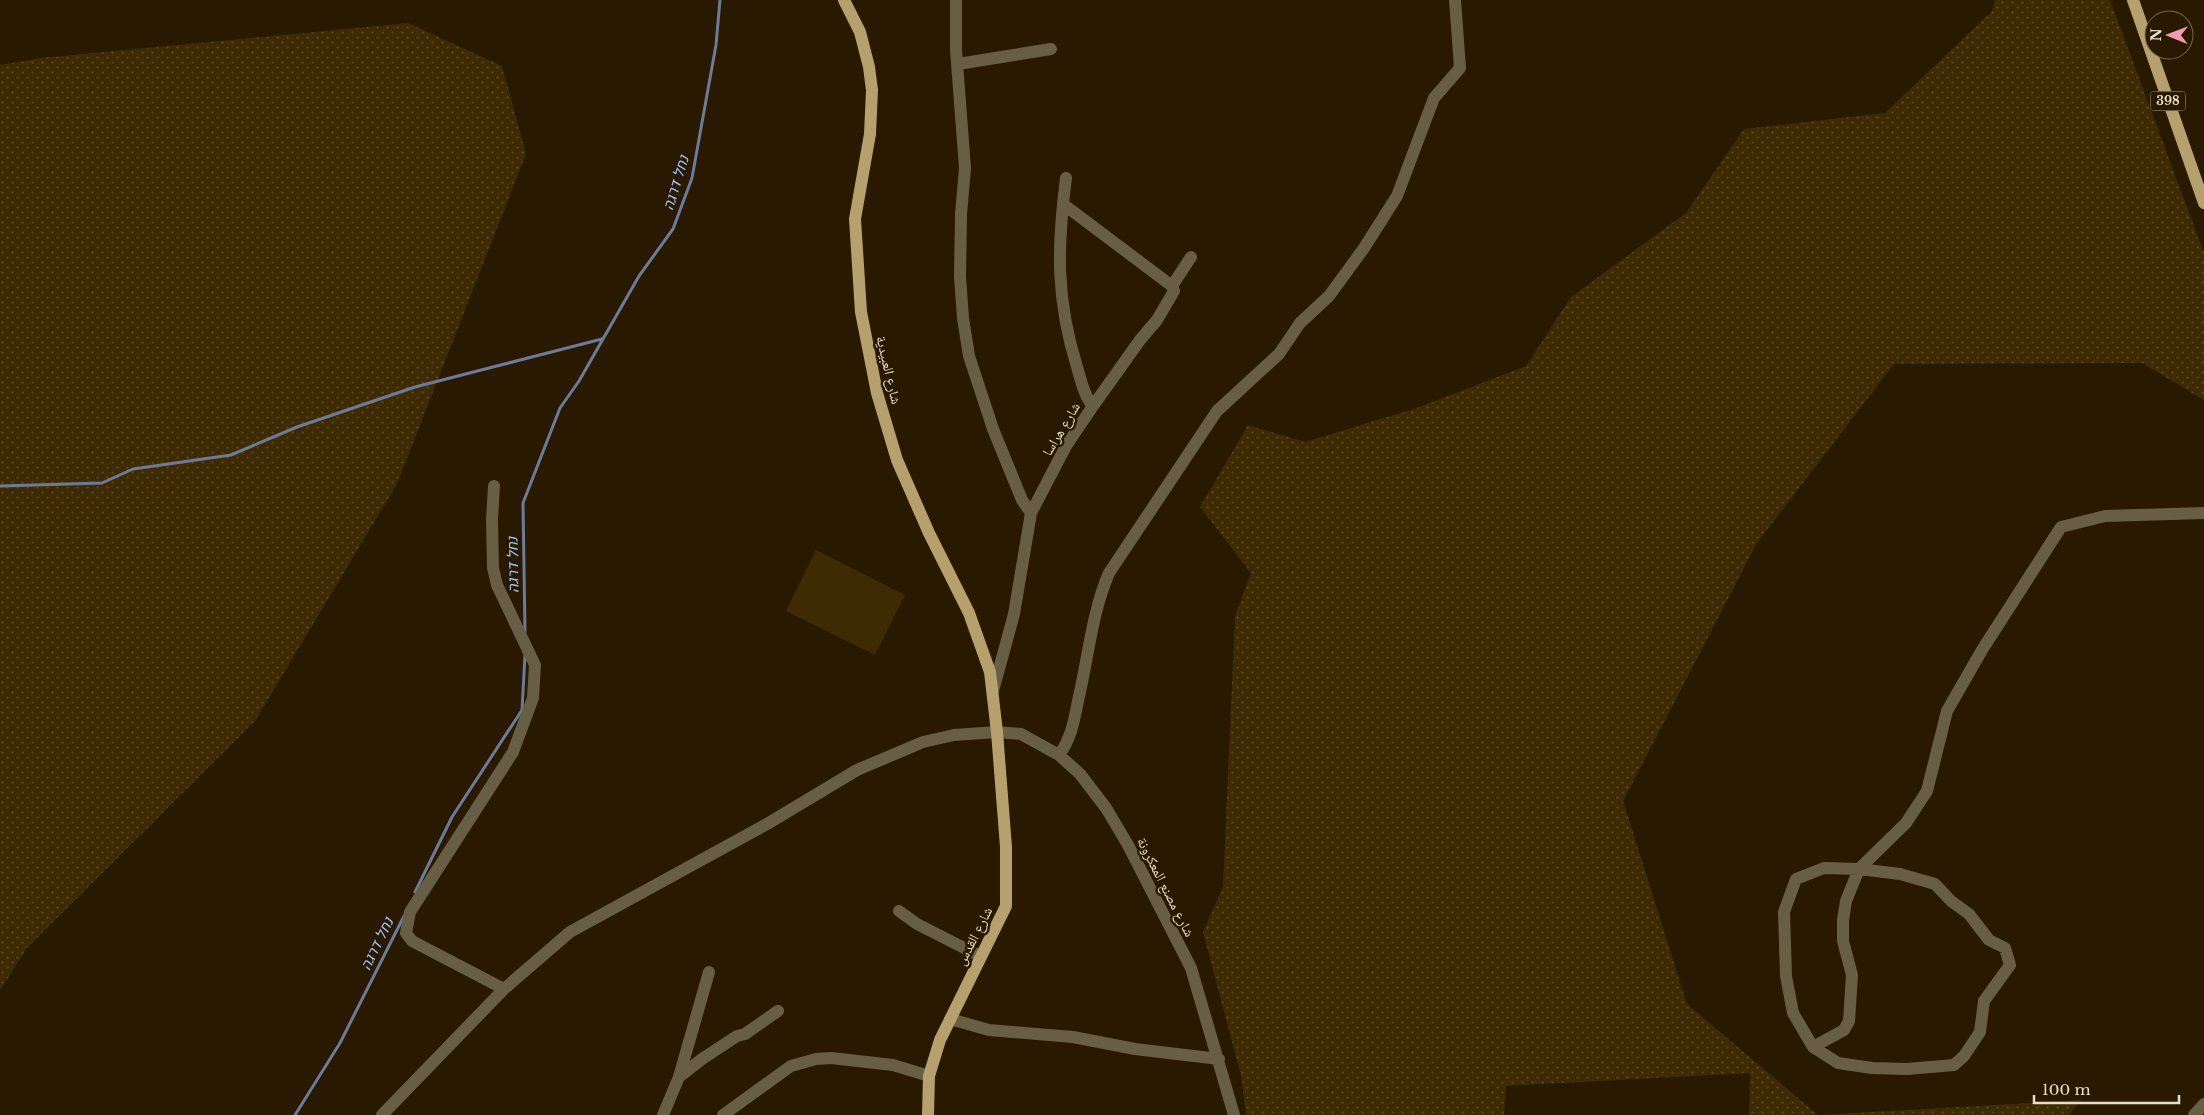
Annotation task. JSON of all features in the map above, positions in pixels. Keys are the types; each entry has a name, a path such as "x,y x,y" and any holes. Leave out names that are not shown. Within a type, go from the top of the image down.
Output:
{"main road":[{"name":"شارع العبيدية","path":"844,0 860,32 869,67 872,90 870,134 855,219 861,312 877,393 897,460 929,533 969,613 984,650 993,691 997,732"},
{"name":"398","path":"2132,0 2204,202"},
{"name":"شارع القدس","path":"928,1115 929,1076 940,1040 980,956 994,934 1006,906 1006,847 997,732"}],"street":[{"path":"956,0 956,50 965,168 961,214 960,277 963,318 969,356 1002,452 1022,500 1030,513"},
{"path":"1059,755 1069,742 1088,657 1099,595 1109,573 1217,412 1279,354 1300,323 1329,296 1364,248 1398,196 1434,98 1460,68 1454,0"},
{"path":"958,64 1051,49"},
{"name":"شارع هراسا","path":"993,691 1014,614 1030,513 1066,446 1093,406 1088,400 1078,369 1063,307 1059,258 1066,178"},
{"path":"1063,204 1172,286"},
{"path":"1093,406 1134,348 1157,320 1172,296 1172,286 1191,257"},
{"path":"494,486 492,519 493,568 497,585 535,664 533,698 513,752 410,912 406,933 412,941 504,989"},
{"path":"1813,1047 1844,1030 1849,1021 1852,975 1843,941 1843,920 1846,901 1859,869 1906,823 1927,791 1947,711 1982,650 2061,527 2105,516 2204,513"},
{"name":"شارع مصنع المعكرونة","path":"382,1115 504,989 570,932 767,824 857,770 923,742 954,735 997,732 1020,734 1059,755 1080,774 1128,845 1190,968 1219,1059 1234,1115"},
{"path":"1824,868 1859,869 1900,874 1935,884 1951,901 1969,914 1989,940 2005,948 2010,965 1984,1001 1980,1032 1964,1056 1954,1064 1907,1069 1872,1068 1838,1062 1813,1047 1793,1013 1786,976 1784,912 1796,879 1824,868"},
{"path":"900,911 918,924 980,956"},
{"path":"663,1115 679,1077 709,972"},
{"path":"679,1077 702,1059 737,1036 745,1034 778,1011"},
{"path":"950,1019 989,1030 1073,1037 1135,1050 1219,1059"},
{"path":"723,1115 791,1066 816,1059 841,1058 893,1065 929,1076"},
{"path":"2194,1115 2204,1104"}],"shaded area":[{"path":"1995,0 2110,0 2204,253 2204,400 2142,363 1894,364 1757,543 1623,801 1687,1004 1818,1115 1749,1115 1750,1073 1506,1086 1504,1115 1246,1115 1241,1076 1203,932 1223,887 1235,616 1251,573 1200,507 1248,425 1305,442 1417,408 1526,366 1571,297 1686,213 1744,129 1885,113 1992,11"},
{"path":"408,23 502,66 526,154 397,484 255,721 27,948 0,990 0,65 41,58"},
{"path":"816,550 905,595 875,655 786,611"},
{"path":"2081,1100 2069,1115 1819,1115"}],"waterway":[{"name":"נחל דרגה","path":"525,632 523,503 560,408 579,381 639,276 673,229 692,178 716,45 720,0"},
{"path":"0,486 102,483 133,469 231,455 297,427 415,387 602,339"},
{"name":"נחל דרגה","path":"415,892 452,817 522,710 525,655"},
{"name":"נחל דרגה","path":"295,1115 340,1043 404,916"}]}
